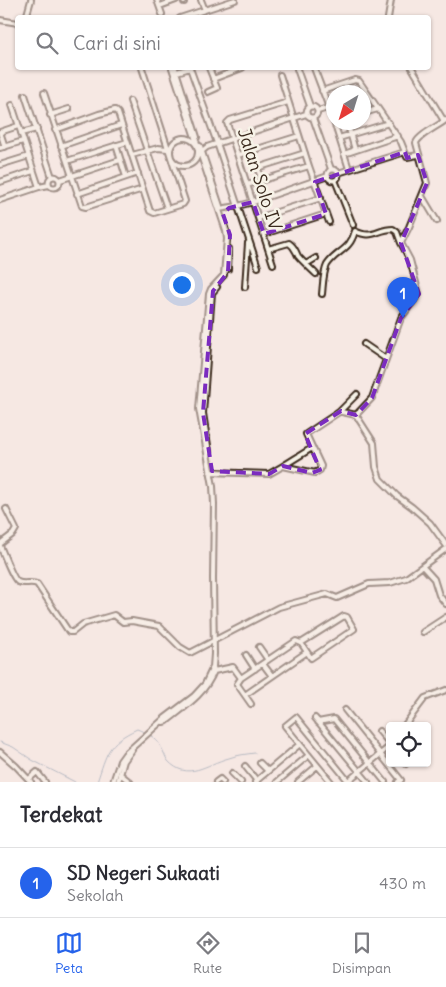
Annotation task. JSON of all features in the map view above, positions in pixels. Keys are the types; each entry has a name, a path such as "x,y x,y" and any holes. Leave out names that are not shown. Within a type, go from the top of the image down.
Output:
{"street":[{"path":"27,15 31,0"},
{"path":"157,0 162,14"},
{"path":"160,6 176,0"},
{"path":"201,0 205,10"},
{"path":"189,15 235,0"},
{"path":"388,15 391,0"},
{"path":"0,20 15,22"},
{"path":"55,130 113,110 118,113 142,189 152,213 182,204 185,201 143,70"},
{"path":"118,782 124,761 132,750 151,730 194,696 205,684 213,669 214,504 211,471 202,422 212,293 227,276 230,235 199,149 175,70"},
{"path":"191,70 218,143 258,267"},
{"path":"208,92 217,88 210,70"},
{"path":"213,79 237,70"},
{"path":"296,70 310,106 313,106 318,111"},
{"path":"315,70 326,98"},
{"path":"401,243 427,180 418,155 416,143 418,138 445,120 413,70"},
{"path":"280,76 308,166 329,222"},
{"path":"342,85 356,80 360,85"},
{"path":"322,92 326,91"},
{"path":"44,93 82,206 86,208 142,189"},
{"path":"25,95 52,177 50,185"},
{"path":"130,101 167,208"},
{"path":"371,101 398,136 408,157 418,155"},
{"name":"Jalan Solo IV","path":"272,264 227,123 229,120 288,102"},
{"path":"12,106 39,187"},
{"path":"306,114 307,108 310,106"},
{"path":"313,118 318,111 326,108"},
{"path":"50,115 69,109"},
{"path":"371,111 378,109"},
{"path":"199,149 306,114"},
{"path":"220,208 252,202 328,176 331,169 313,118 306,114"},
{"path":"339,138 388,123"},
{"path":"61,146 121,125"},
{"path":"18,126 0,132 2,148 24,141"},
{"path":"21,133 37,128"},
{"path":"336,130 349,169"},
{"path":"350,130 355,150"},
{"path":"238,156 299,136"},
{"path":"344,154 398,136"},
{"path":"170,157 172,146 181,139 190,140 199,149"},
{"path":"66,161 127,142"},
{"path":"158,148 165,142"},
{"path":"116,145 126,176"},
{"path":"199,149 207,147"},
{"path":"132,155 158,148 167,149"},
{"path":"170,157 178,164 188,165 196,158 199,149"},
{"path":"252,151 262,181"},
{"path":"338,173 405,152"},
{"path":"257,168 305,153"},
{"path":"0,165 28,156"},
{"path":"52,177 60,180 72,178 120,160"},
{"path":"247,185 308,166"},
{"path":"331,169 337,170 338,173"},
{"path":"0,182 33,171"},
{"path":"77,194 138,173"},
{"path":"335,180 339,176 338,173"},
{"path":"328,176 335,180 353,225"},
{"path":"0,200 39,187 50,185 52,188 58,187 60,180"},
{"path":"422,196 437,221"},
{"path":"258,218 321,198"},
{"path":"222,215 228,211 228,208"},
{"path":"264,234 326,214"},
{"path":"322,294 326,268 340,252 350,245 356,231 370,236 393,229 397,232 410,260 419,294 401,318 372,398 356,415"},
{"path":"245,287 248,238"},
{"name":"Jalan Solo IV","path":"268,249 288,243 294,247 306,264"},
{"path":"316,258 306,264 316,274"},
{"path":"364,344 386,359"},
{"path":"283,466 312,473 318,472 321,466 306,434 339,412 357,394"},
{"path":"339,412 356,415 374,443 376,467 380,478 397,496 430,522 446,545"},
{"path":"211,471 269,474 312,448"},
{"path":"6,510 16,529 0,545 14,579 20,583 38,584 71,632 83,624 114,615 123,622 132,621 159,626 180,647 190,653 279,606 327,594 338,597 369,584 390,583 406,578 446,550"},
{"path":"423,567 434,579 439,595 446,604"},
{"path":"250,704 237,684 241,678 296,641 301,644 311,658 354,629 347,617 344,616 301,644"},
{"path":"423,632 446,617"},
{"path":"259,647 268,660"},
{"path":"245,695 307,652"},
{"path":"246,655 255,669"},
{"path":"263,664 272,676"},
{"path":"213,669 233,668 241,678"},
{"path":"407,722 425,698 446,690"},
{"path":"345,710 401,780 398,782"},
{"path":"330,782 285,726 296,717 348,781 386,749"},
{"path":"368,782 316,720 333,718 385,782"},
{"path":"379,731 386,740"},
{"path":"245,766 256,781 300,744"},
{"path":"113,782 120,761 125,754 132,750"},
{"path":"0,752 30,781 38,772 45,782"},
{"path":"277,782 309,755"},
{"path":"260,762 268,772"},
{"path":"298,782 317,766"},
{"path":"232,773 240,782"},
{"path":"120,774 130,782"},
{"path":"216,782 220,779 223,782"}],"highlighted area":[{"path":"405,152 407,158 418,155 427,183 401,243 419,294 401,318 372,398 356,415 341,411 305,434 320,470 312,473 283,466 269,474 212,471 203,413 213,291 228,272 230,235 223,214 229,208 253,202 264,234 326,214 315,182"}],"waterway":[{"path":"97,782 106,756 114,744 137,729 154,738 168,761 175,767 183,770 197,770 232,757 255,753"},
{"path":"0,742 13,747 32,760 75,782"}],"place":[{"name":"SD Negeri Sukaati","path":"403,318"}]}
